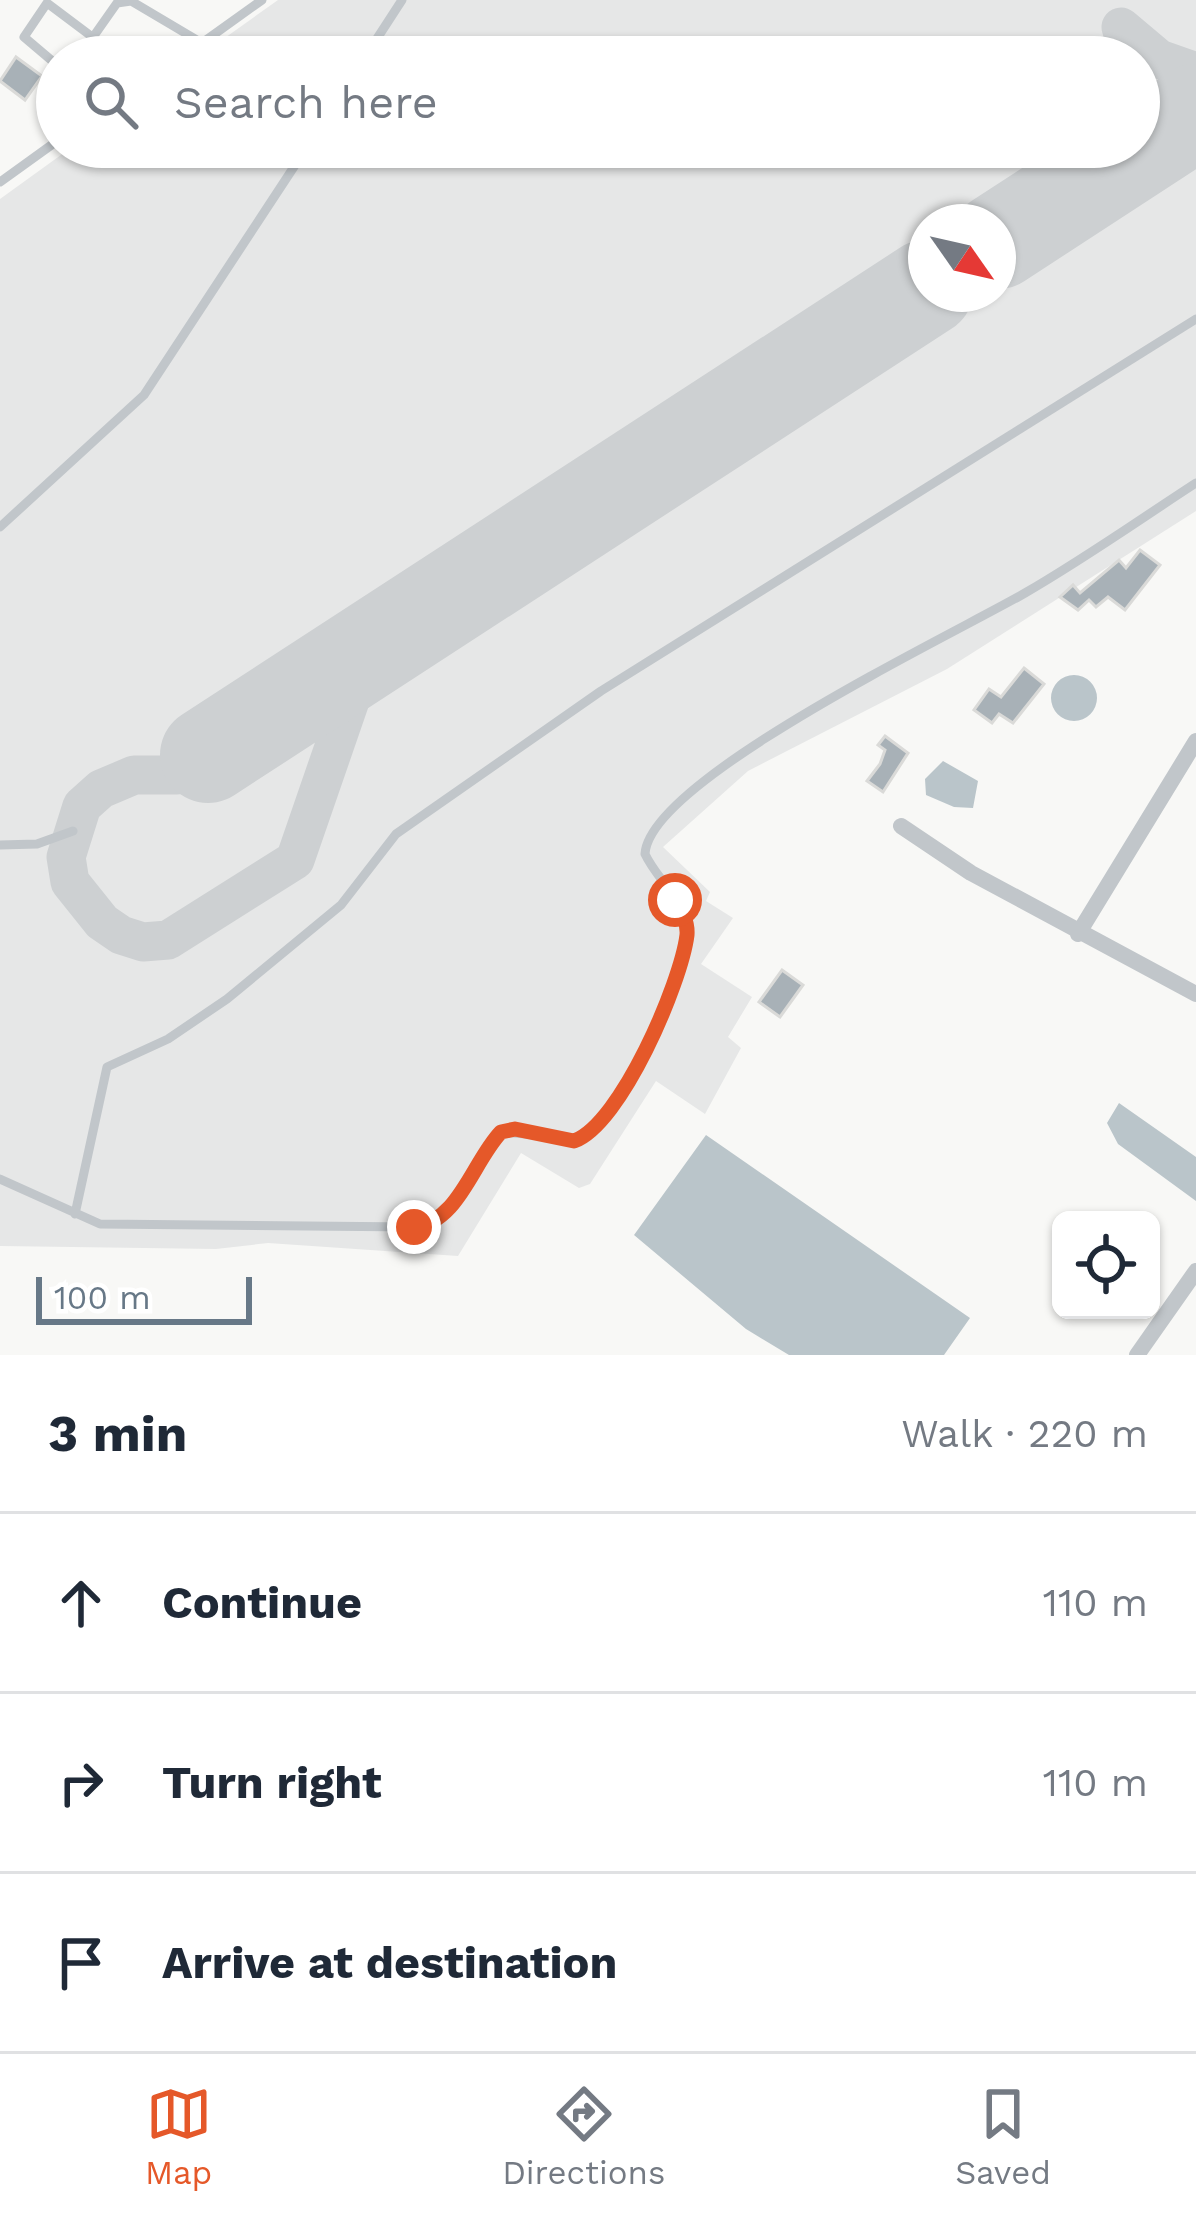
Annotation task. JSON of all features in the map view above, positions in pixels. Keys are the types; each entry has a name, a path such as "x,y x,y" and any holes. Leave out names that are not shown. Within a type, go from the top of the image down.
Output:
{"street":[{"path":"1078,934 1196,741"},
{"path":"901,826 1078,934 1196,994"},
{"path":"1137,1355 1196,1271"}],"lane":[{"path":"213,36 262,0"},
{"path":"379,36 402,0"},
{"path":"36,47 24,37 47,3 94,34 117,3 131,1 189,36"},
{"path":"0,182 36,156"},
{"path":"0,527 144,395 293,168"},
{"path":"76,1214 107,1067 168,1039 289,952 341,905 396,834 602,691 1196,319"},
{"path":"0,1179 76,1214 122,1226 424,1226 448,1209 501,1132 582,1138 604,1119 633,1072 685,943 682,912 645,854 658,824 700,782 766,736 1029,590 1196,483"},
{"path":"0,845 37,844 74,831"}],"shaded area":[{"path":"278,0 1196,0 1196,511 947,669 748,771 663,847 710,892 706,901 733,918 701,964 752,997 728,1037 741,1048 705,1114 656,1081 590,1184 579,1188 521,1153 458,1256 268,1243 216,1249 0,1246 0,199 43,168 1160,168 1160,36 227,36"},
{"path":"1074,675 1090,682 1097,698 1090,714 1074,721 1058,714 1051,698 1058,682"},
{"path":"943,761 978,781 973,808 954,807 926,795 925,779"},
{"path":"1119,1103 1196,1157 1196,1201 1118,1144 1107,1123"},
{"path":"706,1135 970,1318 944,1355 789,1355 746,1329 634,1235"}],"building":[{"path":"16,57 36,72 36,84 25,100 0,81"},
{"path":"1140,550 1160,565 1125,610 1108,597 1096,607 1089,600 1078,610 1060,597 1073,585 1080,593 1119,560 1126,568"},
{"path":"1024,668 1044,684 1013,723 999,714 992,723 974,710 989,689 1001,697"},
{"path":"885,736 908,753 883,792 867,781 880,764 885,750 878,745"},
{"path":"782,970 803,985 780,1017 759,1002"}],"taxiway":[{"path":"1123,36 1121,27 1132,36"},
{"path":"1160,59 1196,72"},
{"path":"1078,188 1096,168"},
{"path":"208,755 177,775 134,775 101,789 82,806 66,857 70,882 102,922 121,935 143,942 168,940 295,860 362,666 375,646"}],"runway":[{"path":"1160,135 1196,112"},
{"path":"1016,229 1110,168"},
{"path":"208,755 908,300"}],"route":[{"path":"414,1227 432,1223 448,1209 501,1132 515,1129 574,1141 604,1119 633,1072 673,982 687,933 675,900"}]}
